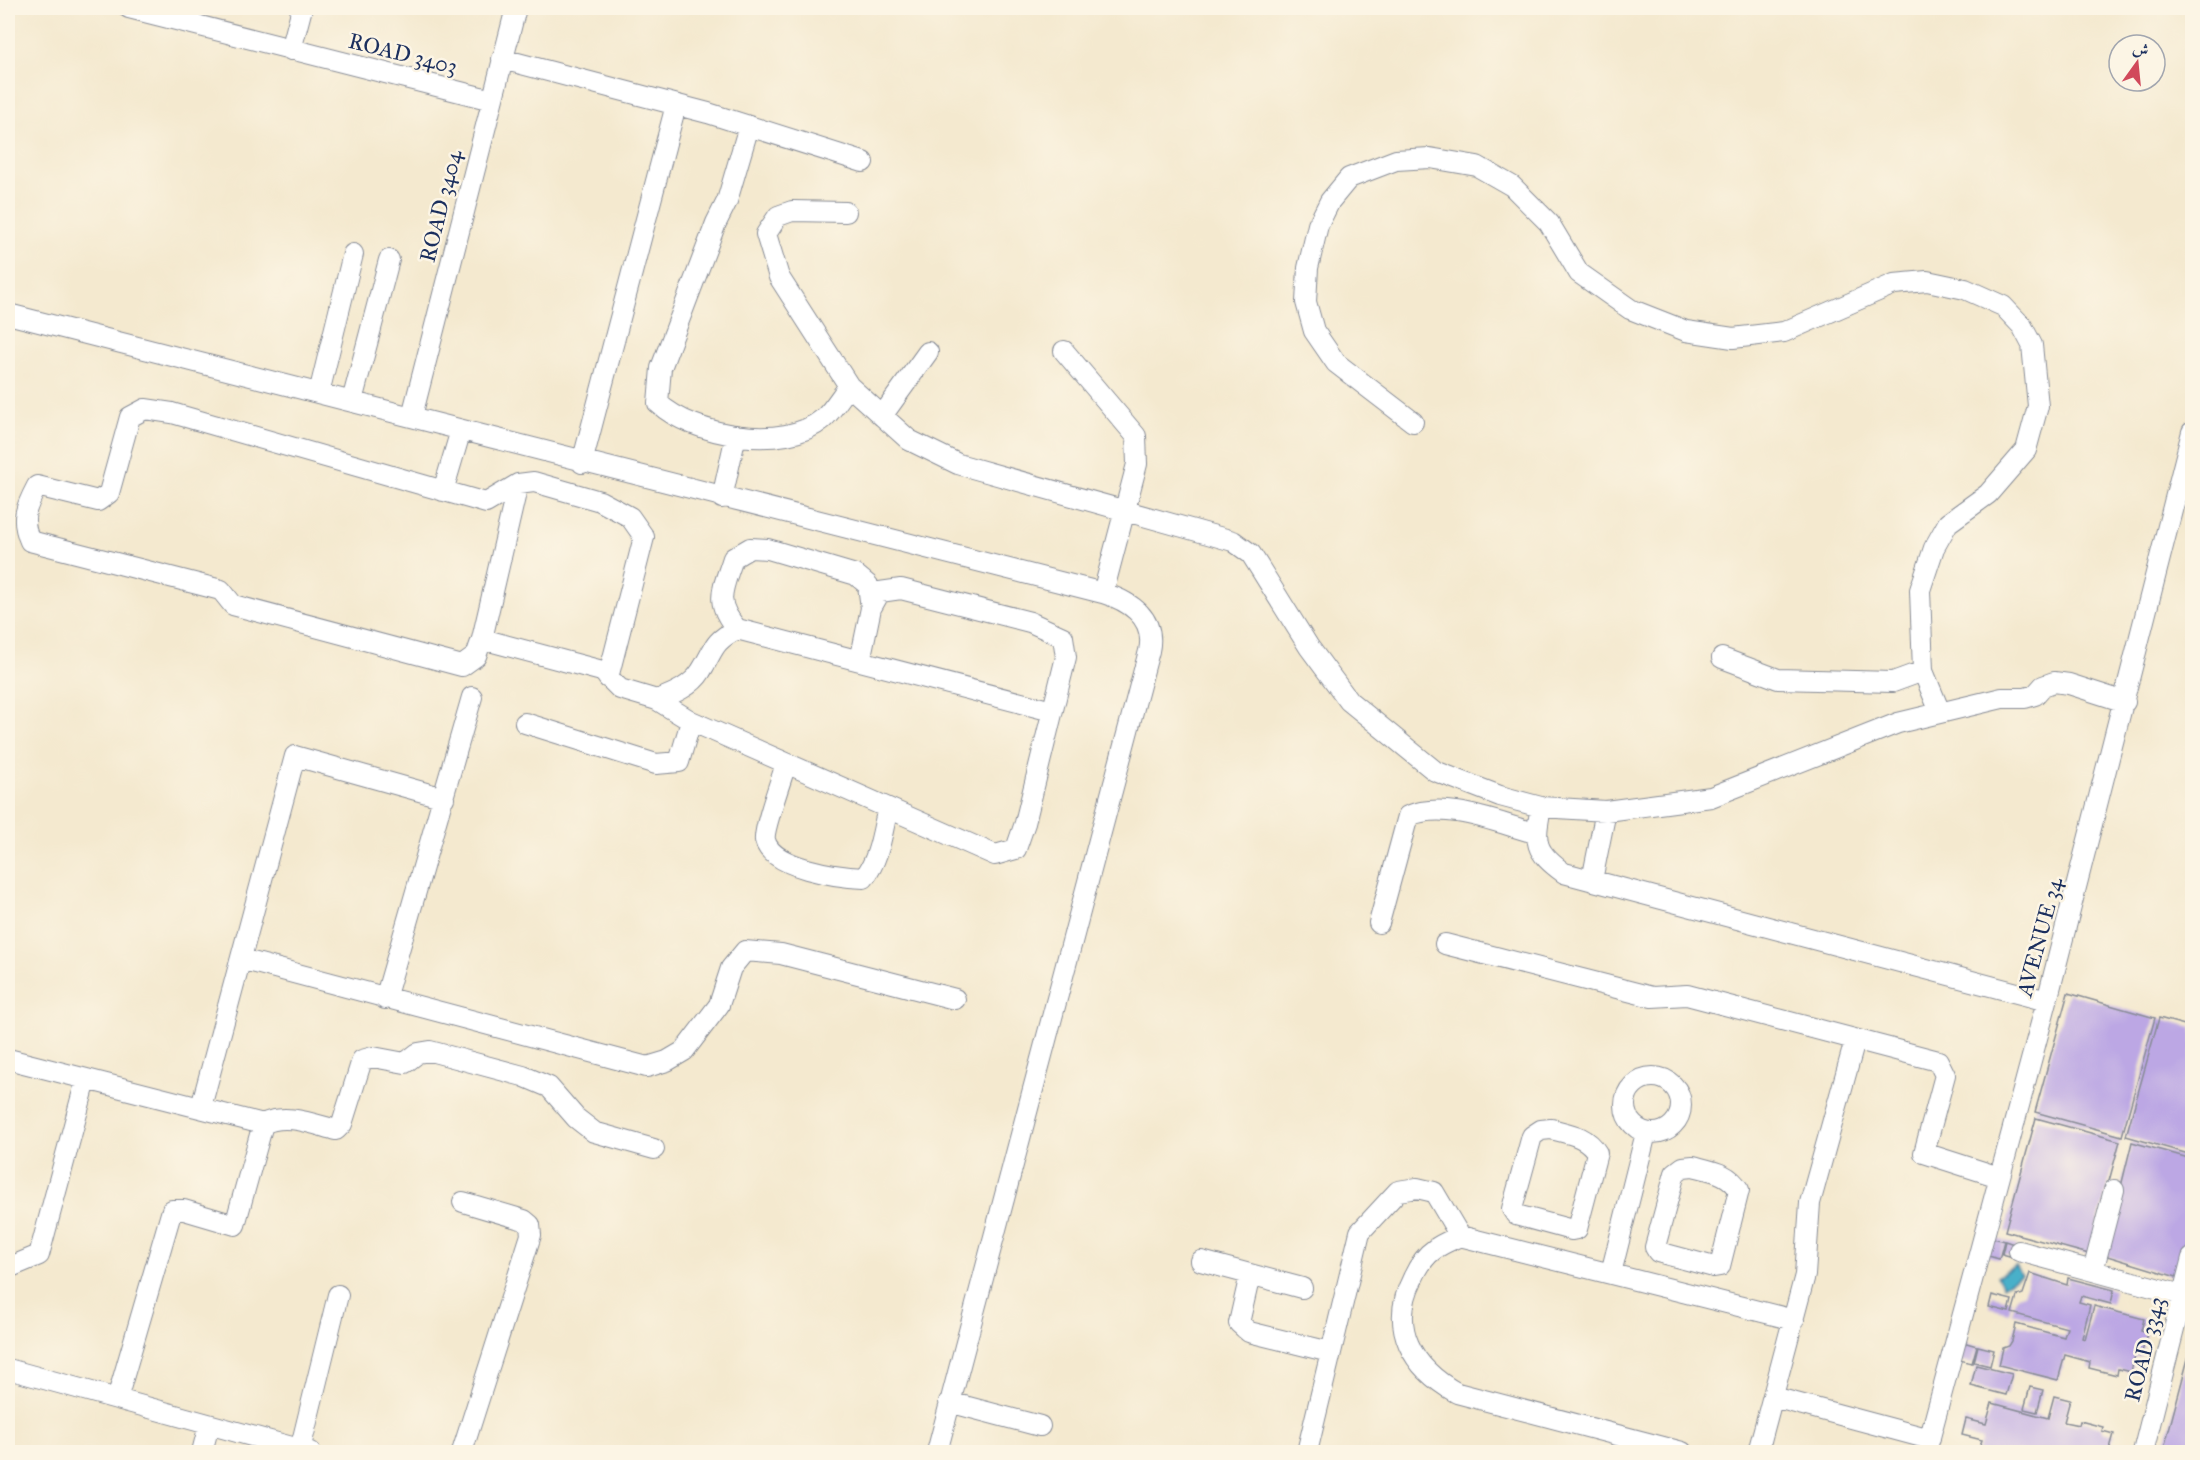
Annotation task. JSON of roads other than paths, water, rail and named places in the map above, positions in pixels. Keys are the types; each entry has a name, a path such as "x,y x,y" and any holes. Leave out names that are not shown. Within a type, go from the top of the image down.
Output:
{"street":[{"name":"ROAD 3403","path":"129,8 492,100"},
{"path":"291,50 302,8"},
{"name":"ROAD 3404","path":"412,416 516,8"},
{"path":"502,59 676,105 863,162"},
{"path":"582,463 676,105"},
{"path":"749,126 727,201 675,326 661,368 658,403 668,412 710,430 736,435 786,436 807,429 823,419 849,386"},
{"path":"1413,422 1336,363 1314,331 1306,302 1311,257 1318,225 1330,201 1349,178 1396,160 1430,158 1477,166 1512,186 1549,223 1579,273 1630,309 1686,331 1733,338 1784,332 1894,284 1927,281 1965,290 2003,306 2022,326 2032,345 2038,406 2026,450 1988,494 1948,523 1934,548 1920,590 1923,671 1940,712"},
{"path":"846,212 792,211 778,216 766,234 779,277 849,386 882,416 909,440 958,464 1233,541 1251,554 1309,647 1349,701 1435,771 1500,796 1541,807 1605,811 1712,797 1898,723 2002,698 2025,698 2035,694 2043,686 2054,682 2069,684 2125,702"},
{"path":"319,393 353,254"},
{"path":"352,401 389,260"},
{"path":"8,314 412,416 582,463 1103,593 1118,597 1142,614 1147,623 1151,642 937,1452"},
{"path":"1064,351 1136,436 1137,464 1103,593"},
{"path":"882,416 928,352"},
{"path":"518,484 482,639 476,656 462,666 233,604 221,590 30,541 23,526 28,502 37,486 98,501 109,493 130,417 144,409 172,413 486,503 518,484 534,482 600,501 630,517 644,537 608,678"},
{"path":"443,491 461,430"},
{"name":"AVENUE 34","path":"1928,1446 2047,1001 2193,432"},
{"path":"722,498 736,435"},
{"path":"872,608 868,585 856,575 768,549 750,548 733,558 723,592 723,612 737,628 1052,711"},
{"path":"482,639 602,671 620,689 657,700 691,721 995,855 1016,849 1025,824 1066,657 1064,637 1030,622 901,589 880,592 872,608 860,661"},
{"path":"657,700 679,691 700,673 719,638 737,628"},
{"path":"1722,658 1778,679 1893,682 1923,671"},
{"path":"385,999 472,697"},
{"path":"525,723 656,764 679,762 691,721"},
{"path":"201,1107 295,756 444,798"},
{"path":"786,764 764,838 769,850 781,860 843,878 864,878 878,852 888,808"},
{"path":"1541,807 1535,832 1538,847 1545,859 1564,873 2047,1001"},
{"path":"1379,922 1408,816 1423,810 1453,812 1535,832"},
{"path":"1592,880 1605,811"},
{"path":"1445,944 1652,998 1687,995 1938,1061 1945,1075 1924,1153 1999,1176"},
{"path":"241,959 647,1067 667,1061 684,1050 719,1005 731,968 745,951 781,954 955,999"},
{"path":"1758,1452 1806,1275 1810,1203 1855,1041"},
{"path":"8,1059 263,1124 275,1118 302,1121 336,1130 342,1124 362,1060 373,1057 405,1063 418,1053 430,1051 523,1076 549,1087 576,1118 594,1132 654,1149"},
{"path":"8,1268 39,1255 86,1080"},
{"path":"117,1399 172,1210 184,1210 235,1225 263,1124"},
{"path":"1551,1129 1582,1137 1592,1144 1597,1153 1577,1229 1548,1223 1516,1215 1512,1209 1533,1136 1541,1130 1551,1129"},
{"path":"1611,1273 1646,1133"},
{"path":"1694,1166 1724,1174 1734,1181 1740,1190 1720,1266 1690,1261 1658,1252 1655,1247 1675,1173 1683,1167 1694,1166"},
{"path":"1307,1452 1360,1232 1398,1191 1417,1188 1434,1192 1460,1236"},
{"path":"2093,1271 2114,1190"},
{"path":"462,1452 531,1235 530,1225 524,1220 463,1202"},
{"path":"1539,1254 1548,1223"},
{"path":"1682,1452 1457,1393 1438,1383 1407,1344 1401,1318 1404,1294 1418,1268 1434,1249 1460,1236 1539,1254 1794,1320"},
{"path":"2019,1251 2182,1295"},
{"name":"ROAD 3343","path":"2143,1452 2193,1258"},
{"path":"1201,1261 1302,1288"},
{"path":"1681,1291 1690,1261"},
{"path":"1250,1275 1239,1323 1249,1332 1330,1352"},
{"path":"8,1369 305,1451 338,1295"},
{"path":"1773,1397 1928,1446"},
{"path":"949,1402 1040,1426"},
{"path":"202,1452 209,1425"}],"water":[{"path":"2015,1265 2021,1275 2003,1286 1997,1276"}]}
